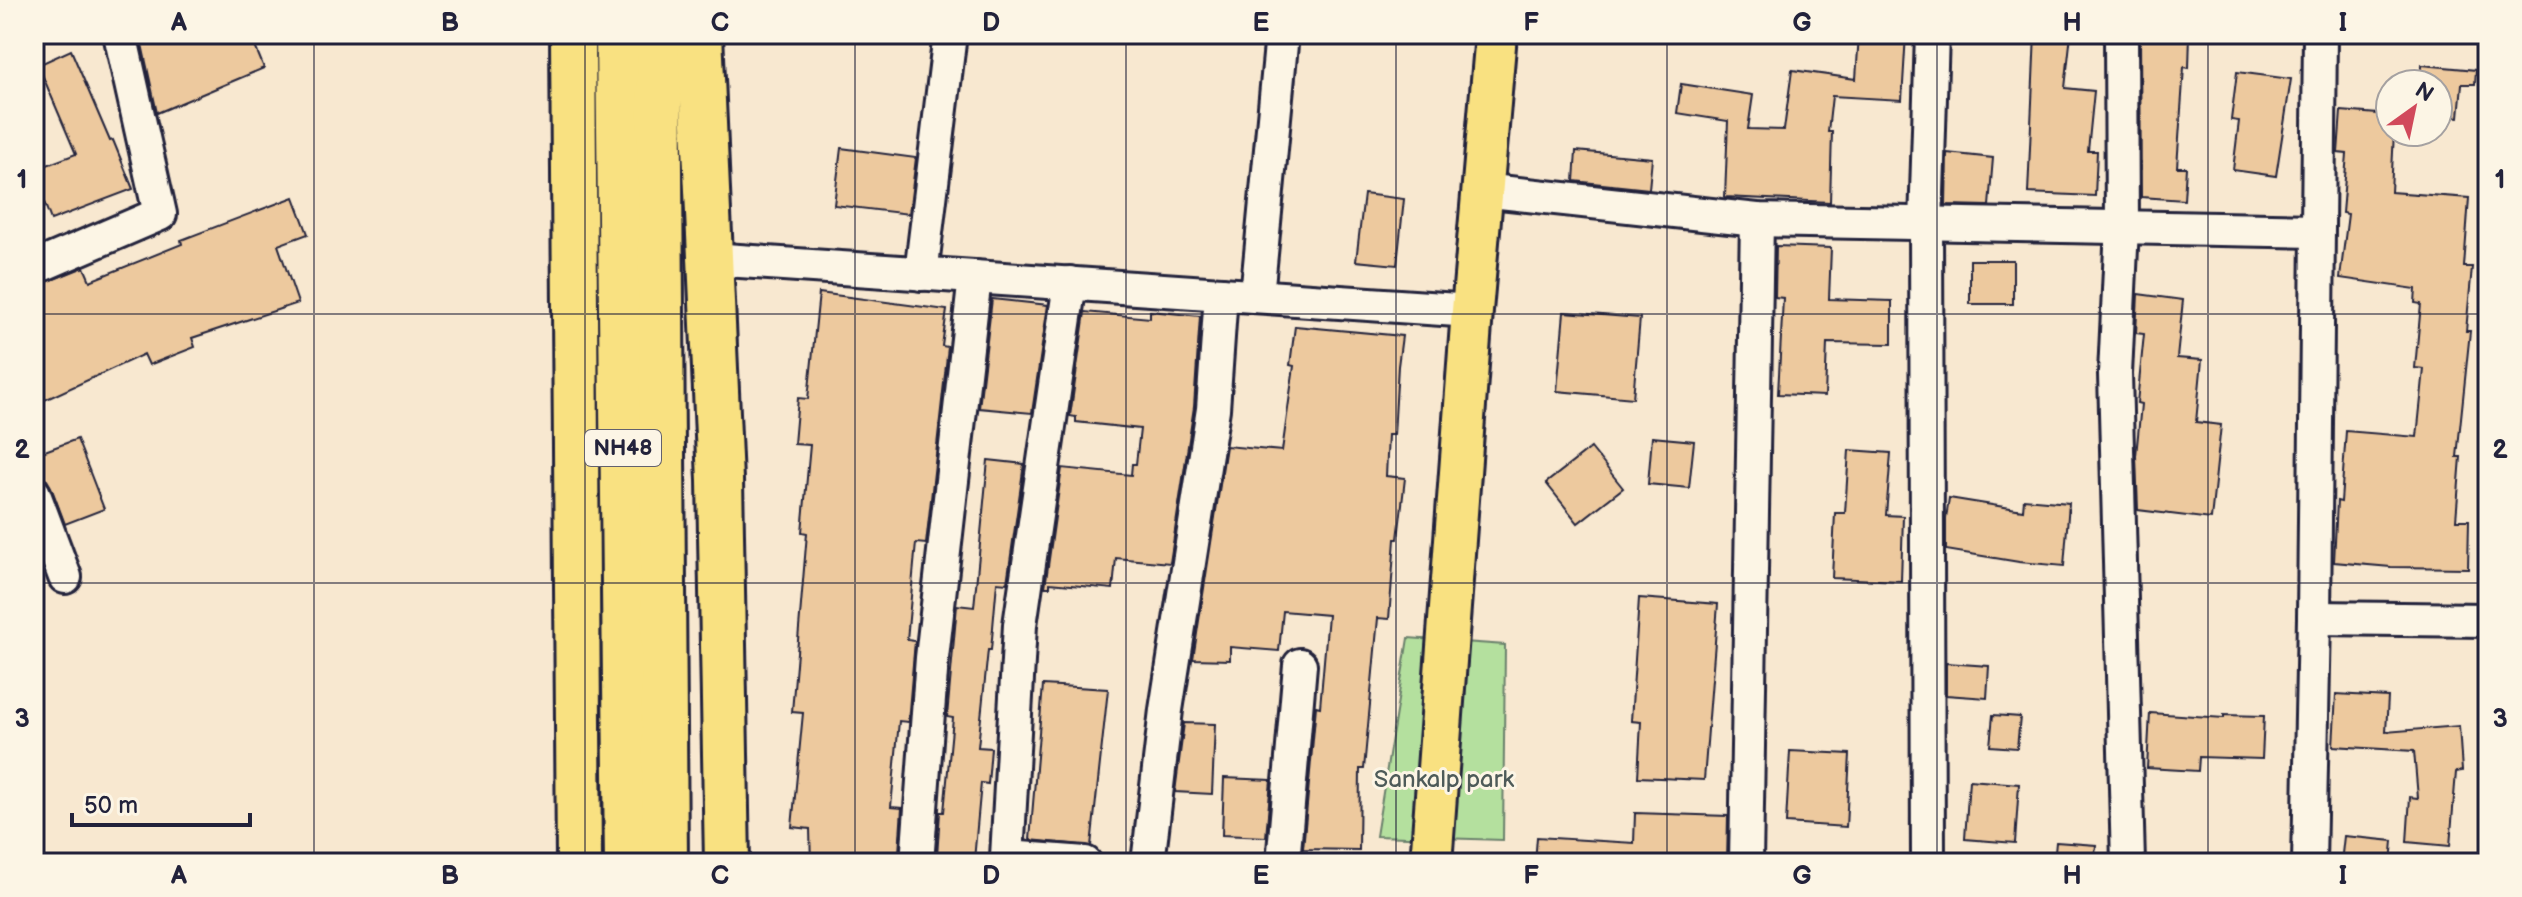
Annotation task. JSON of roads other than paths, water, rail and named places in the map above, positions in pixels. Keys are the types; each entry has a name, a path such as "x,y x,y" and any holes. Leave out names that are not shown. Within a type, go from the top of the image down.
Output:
{"highway":[{"path":"573,34 579,863"},
{"name":"NH48","path":"618,34 627,863"},
{"name":"NH48","path":"659,34 665,863"},
{"path":"700,34 720,494 727,863"},
{"path":"662,488 720,494"}],"main road":[{"path":"1431,863 1496,34"}],"street":[{"path":"34,268 160,214 120,34"},
{"path":"921,274 950,34"},
{"path":"1257,296 1282,34"},
{"path":"1928,863 1926,224 1932,34"},
{"path":"2121,34 2122,227 2115,374 2128,863"},
{"path":"2309,863 2320,34"},
{"path":"1482,190 1757,220 2317,231"},
{"path":"1746,863 1757,220"},
{"path":"710,259 1472,311"},
{"path":"917,863 932,658 975,277"},
{"path":"1070,283 1020,625 1007,860 1085,863"},
{"path":"1148,863 1166,710 1213,409 1221,294"},
{"path":"34,494 65,577"},
{"path":"2314,618 2488,620"},
{"path":"1283,863 1300,665"}],"park label":[{"name":"Sankalp park","path":"1444,779"}]}
